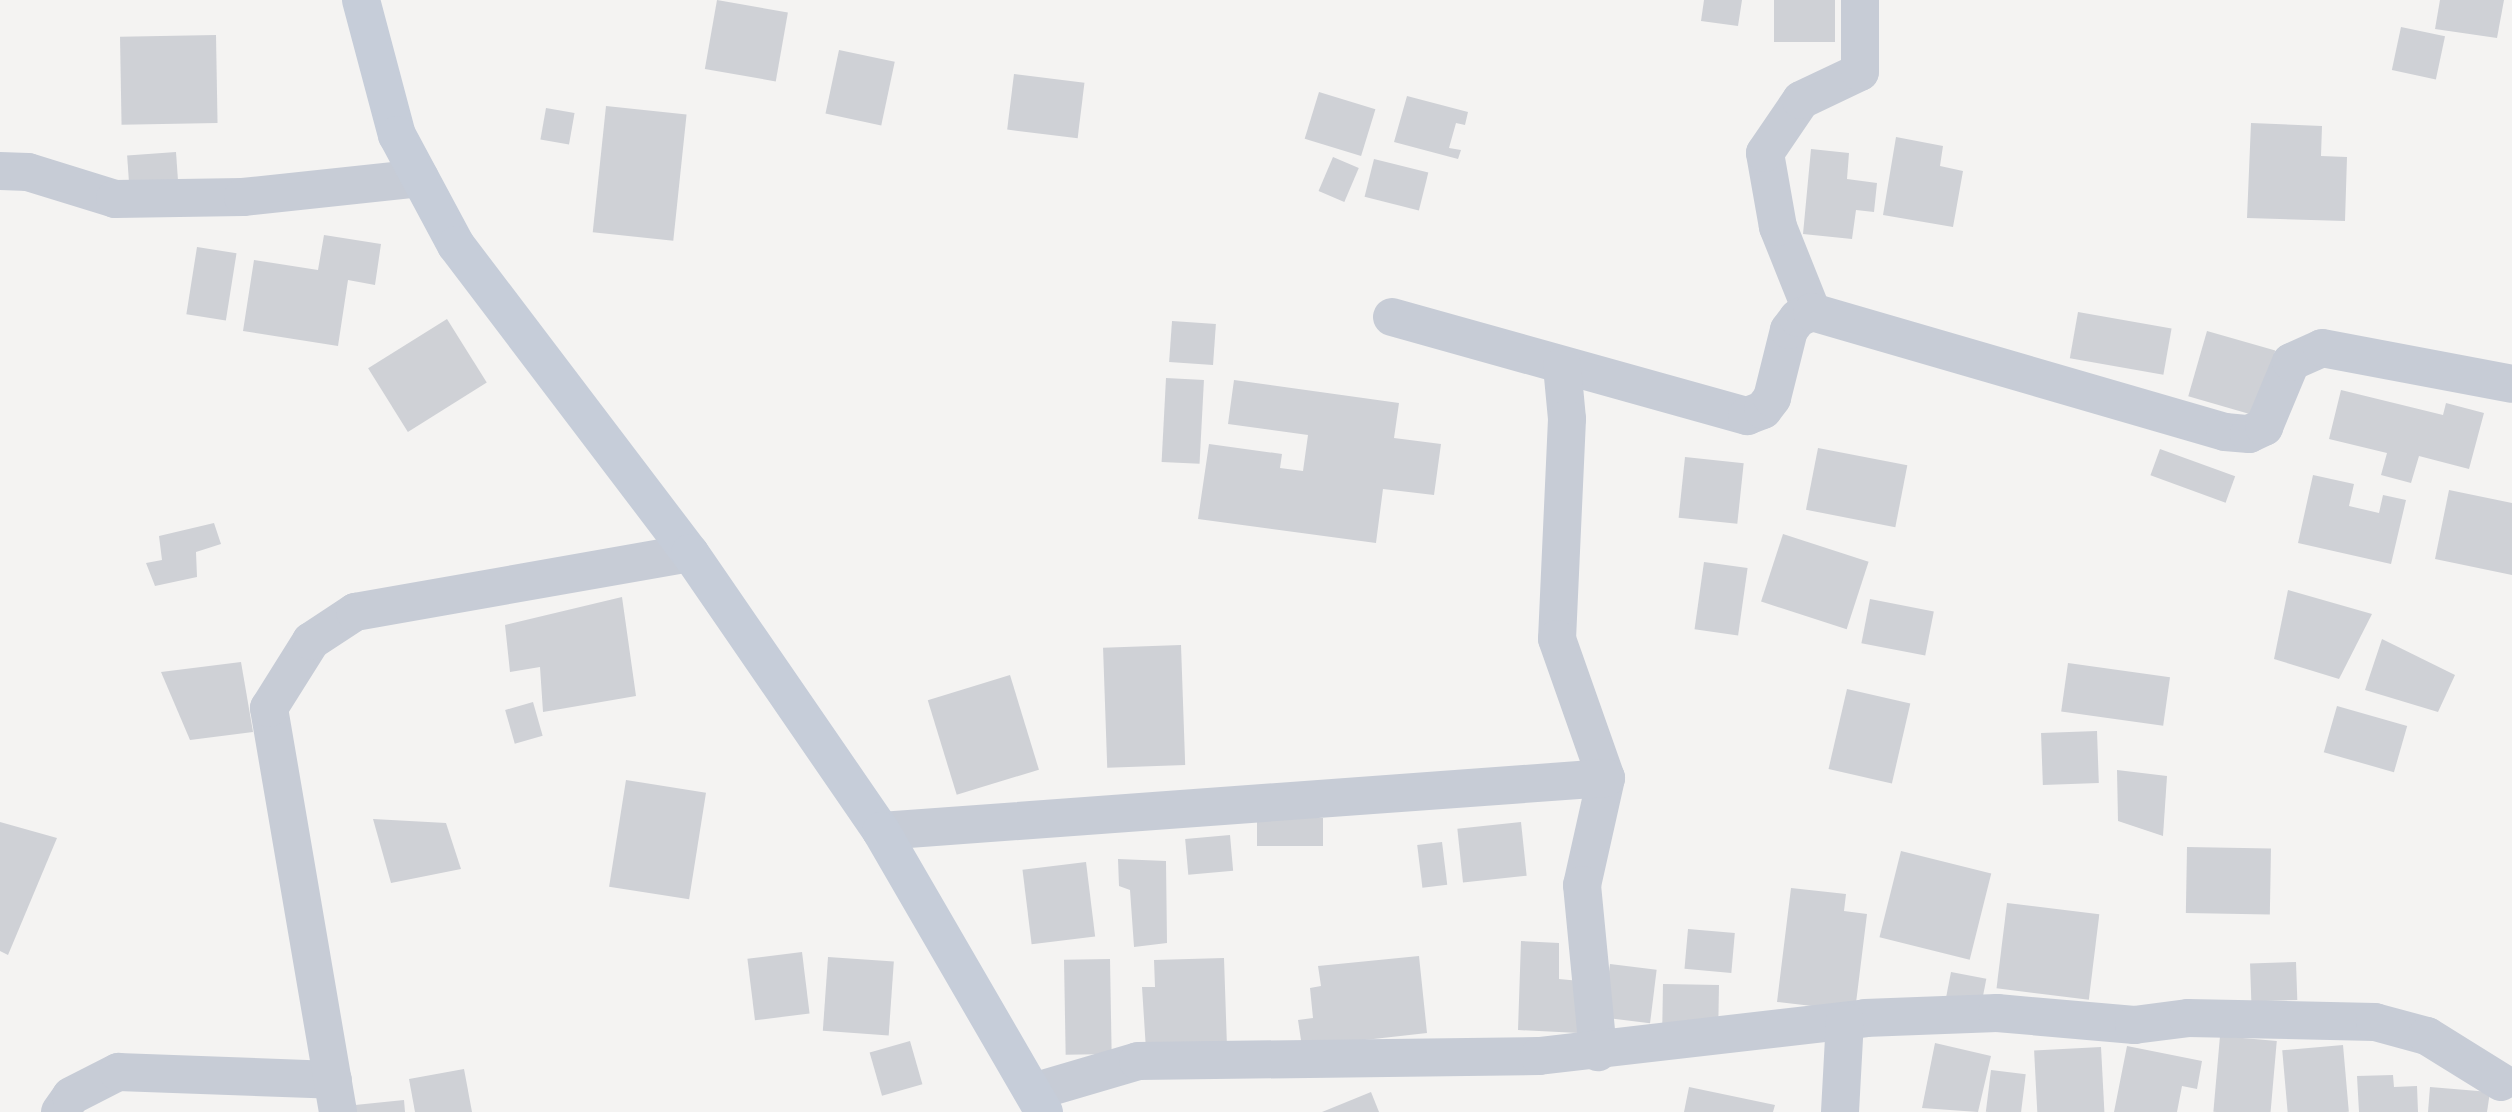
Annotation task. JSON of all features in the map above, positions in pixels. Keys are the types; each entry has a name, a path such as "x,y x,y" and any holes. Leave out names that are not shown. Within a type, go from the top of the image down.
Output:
{"main road":[{"path":"361,0 397,135 456,245 690,553 881,831 1038,1102"}],"street":[{"path":"1812,312 1778,227 1765,153 1801,100 1860,72 1860,0"},
{"path":"0,171 28,173 115,199 243,197 421,178"},
{"path":"1392,317 1747,416 1763,410 1772,398 1789,330 1798,317 1812,312 2225,432 2249,434 2264,427 2291,362 2322,348 2512,384"},
{"path":"1562,366 1567,419 1557,639 1606,778 1582,885 1598,1052"},
{"path":"60,1112 71,1096 118,1072 335,1096 270,708 311,641 355,612 690,553"},
{"path":"881,831 1606,778"},
{"path":"1038,1102 1138,1061 1598,1052 1845,1021 1997,1013 2134,1025 2188,1018 2375,1022 2427,1036 2501,1082"},
{"path":"1840,1112 1845,1021"}],"building":[{"path":"717,0 788,13 776,81 705,69"},
{"path":"1704,0 1742,0 1738,26 1701,21"},
{"path":"1774,0 1835,0 1835,42 1774,42"},
{"path":"2440,0 2504,0 2497,38 2435,29"},
{"path":"2401,27 2445,36 2436,79 2392,70"},
{"path":"216,35 218,123 122,125 120,37"},
{"path":"839,50 895,62 881,125 825,114"},
{"path":"1014,74 1084,83 1078,138 1007,130"},
{"path":"1319,92 1375,109 1361,156 1305,139"},
{"path":"1407,96 1468,112 1465,125 1456,123 1449,148 1461,150 1458,159 1394,142"},
{"path":"606,106 687,114 673,241 593,232"},
{"path":"546,108 575,113 569,145 540,140"},
{"path":"2251,123 2322,126 2321,156 2347,157 2345,221 2247,218"},
{"path":"1896,137 1943,146 1940,166 1963,171 1953,227 1883,215"},
{"path":"1811,149 1849,153 1847,179 1877,183 1874,212 1856,210 1852,239 1803,234"},
{"path":"176,152 178,180 129,183 127,155"},
{"path":"1333,157 1359,168 1344,202 1319,191"},
{"path":"1374,159 1428,173 1419,210 1365,197"},
{"path":"324,235 381,244 375,285 348,280 338,346 243,331 254,260 318,270"},
{"path":"197,247 237,253 226,320 186,314"},
{"path":"2078,312 2172,328 2163,375 2070,358"},
{"path":"447,319 487,383 408,432 368,368"},
{"path":"1172,321 1216,324 1213,365 1169,362"},
{"path":"2207,331 2275,351 2257,416 2188,396"},
{"path":"1166,378 1204,380 1200,464 1162,462"},
{"path":"1234,380 1399,403 1394,438 1441,444 1434,495 1383,489 1376,543 1198,519 1209,444 1282,454 1280,468 1303,471 1308,435 1228,424"},
{"path":"2341,390 2443,415 2446,403 2484,413 2469,469 2419,456 2411,483 2381,475 2387,453 2329,439"},
{"path":"1818,448 1907,465 1895,527 1806,510"},
{"path":"2160,449 2235,476 2226,503 2150,475"},
{"path":"1685,457 1744,463 1737,524 1679,518"},
{"path":"2313,475 2354,484 2349,506 2379,513 2383,495 2406,500 2391,564 2298,543"},
{"path":"2449,490 2512,503 2512,575 2435,559"},
{"path":"214,523 221,544 196,552 197,577 155,586 146,563 162,560 159,536"},
{"path":"1783,534 1869,562 1847,629 1761,602"},
{"path":"1704,562 1748,568 1738,635 1695,629"},
{"path":"2288,590 2372,614 2339,679 2274,659"},
{"path":"622,597 636,696 543,712 540,667 510,672 505,625"},
{"path":"1870,599 1934,611 1925,656 1861,643"},
{"path":"2382,639 2455,675 2438,712 2365,690"},
{"path":"1181,645 1185,765 1107,768 1103,648"},
{"path":"241,662 253,732 190,740 161,672"},
{"path":"2068,663 2170,677 2163,726 2061,712"},
{"path":"1010,675 1039,770 957,795 928,700"},
{"path":"1847,689 1910,704 1892,784 1829,769"},
{"path":"533,702 543,736 515,744 505,710"},
{"path":"2337,706 2407,726 2394,772 2324,752"},
{"path":"2097,731 2099,783 2043,785 2041,733"},
{"path":"2117,770 2167,776 2163,836 2118,821"},
{"path":"626,780 706,793 689,899 609,887"},
{"path":"1257,818 1323,818 1323,846 1257,846"},
{"path":"373,819 446,823 461,869 391,883"},
{"path":"0,822 57,838 8,955 0,951"},
{"path":"1521,822 1527,876 1463,882 1457,829"},
{"path":"1230,835 1233,871 1188,875 1185,839"},
{"path":"1442,842 1447,885 1422,888 1417,845"},
{"path":"2187,847 2271,848 2270,914 2186,913"},
{"path":"1901,851 1991,873 1970,960 1879,937"},
{"path":"1118,859 1166,861 1167,943 1134,947 1130,890 1119,886"},
{"path":"1086,862 1095,936 1032,944 1022,870"},
{"path":"1791,888 1846,894 1844,911 1867,914 1855,1011 1777,1002"},
{"path":"2007,903 2099,914 2089,1000 1997,988"},
{"path":"1688,929 1735,933 1731,973 1685,969"},
{"path":"1521,941 1559,943 1559,979 1580,981 1579,1033 1518,1030"},
{"path":"802,952 810,1014 755,1020 747,959"},
{"path":"1419,956 1427,1033 1302,1047 1298,1020 1313,1018 1310,988 1321,986 1318,966"},
{"path":"828,957 894,962 889,1035 823,1031"},
{"path":"1224,958 1227,1047 1146,1050 1142,987 1155,987 1154,960"},
{"path":"1110,959 1112,1054 1066,1055 1064,960"},
{"path":"2296,962 2297,1000 2251,1002 2250,964"},
{"path":"1610,964 1657,970 1650,1023 1603,1018"},
{"path":"1951,972 1986,979 1980,1012 1945,1005"},
{"path":"1663,984 1719,985 1718,1027 1662,1026"},
{"path":"2220,1036 2277,1041 2271,1112 2213,1112"},
{"path":"910,1041 922,1084 882,1096 870,1053"},
{"path":"1935,1043 1991,1056 1978,1112 1922,1108"},
{"path":"2343,1045 2349,1112 2288,1112 2282,1050"},
{"path":"2127,1046 2202,1061 2197,1089 2182,1086 2177,1112 2114,1112"},
{"path":"2101,1047 2104,1112 2037,1112 2034,1051"},
{"path":"464,1069 472,1112 415,1112 409,1079"},
{"path":"1991,1070 2026,1074 2021,1112 1986,1112"},
{"path":"2393,1075 2394,1087 2417,1086 2418,1112 2359,1112 2357,1076"},
{"path":"1689,1087 1775,1105 1773,1112 1684,1112"},
{"path":"2430,1087 2490,1092 2487,1112 2428,1112"},
{"path":"1371,1092 1379,1112 1322,1112"},
{"path":"404,1100 405,1112 356,1112 355,1105"}]}
